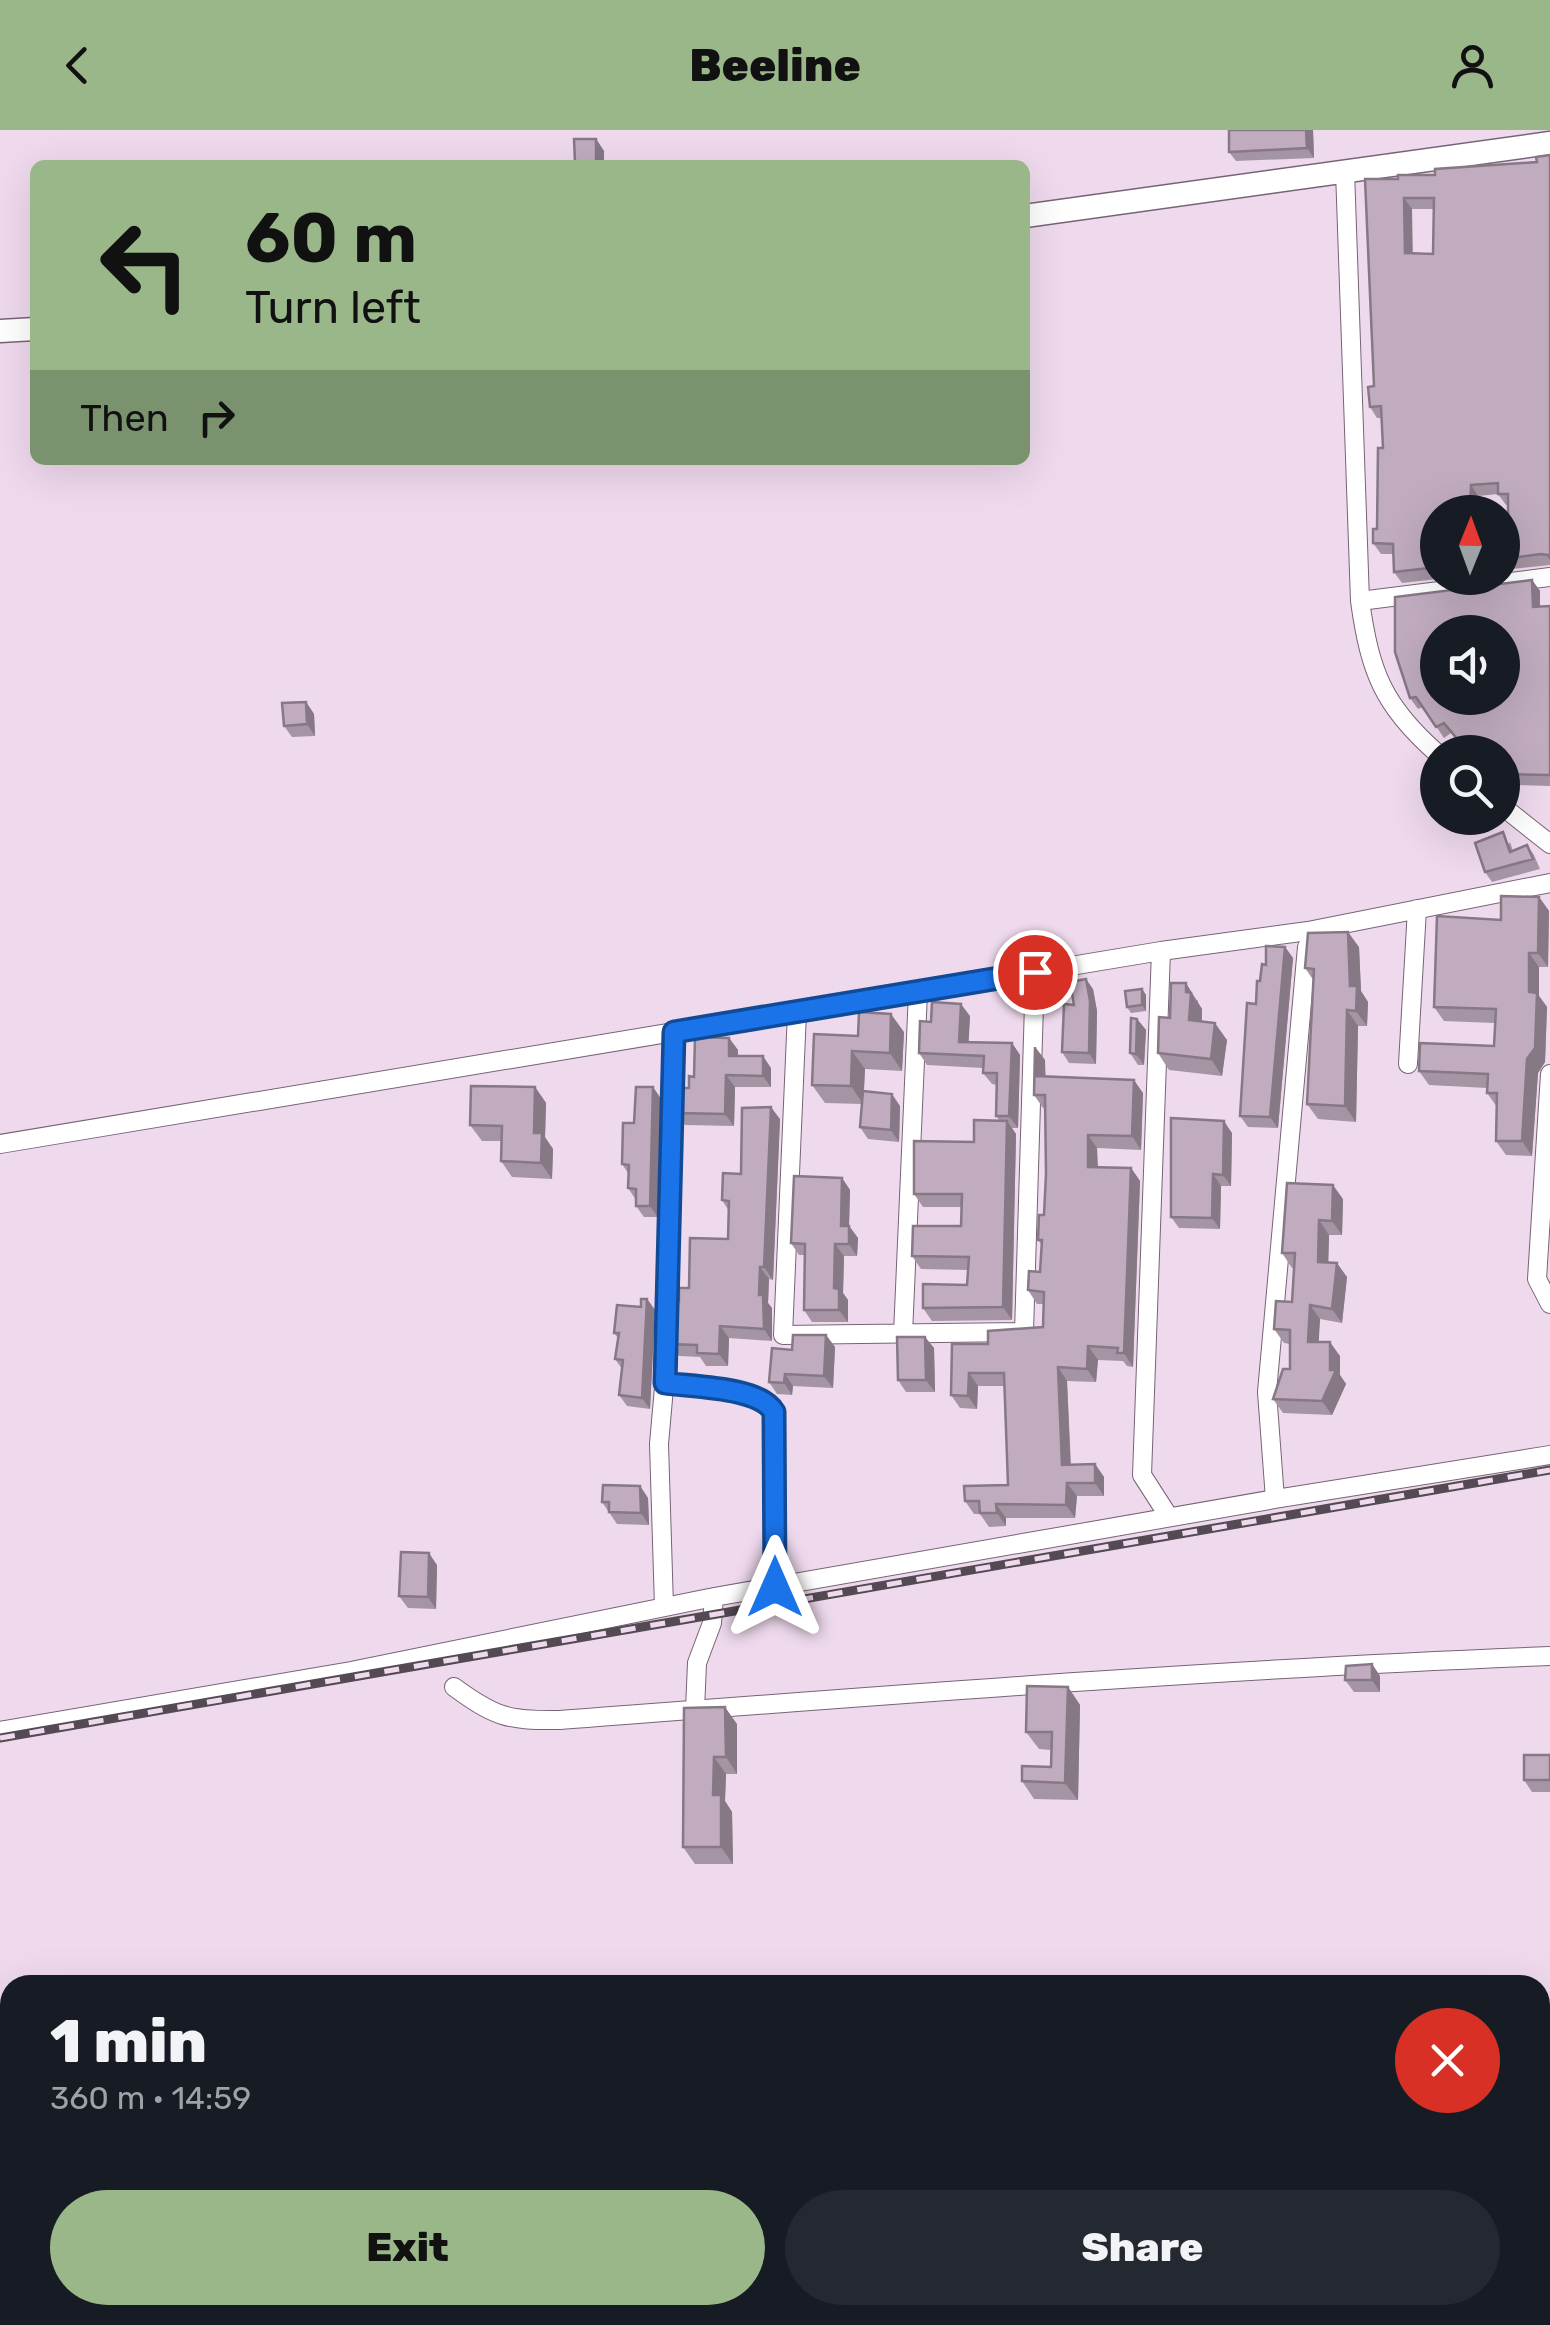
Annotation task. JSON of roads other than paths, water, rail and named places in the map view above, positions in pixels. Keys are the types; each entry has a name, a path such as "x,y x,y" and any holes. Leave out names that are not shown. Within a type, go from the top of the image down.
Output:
{"street":[{"path":"1030,215 1550,143"},
{"path":"1345,172 1360,601 1378,684 1407,728 1420,739"},
{"path":"0,331 30,329"},
{"path":"1360,601 1550,577"},
{"path":"1520,820 1550,844"},
{"path":"0,1144 1035,972 1308,931 1550,883"},
{"path":"1408,1064 1417,909"},
{"path":"1275,1499 1267,1392 1308,931"},
{"path":"1161,952 1142,1475 1169,1517"},
{"path":"797,1012 783,1335 1024,1332 1035,972"},
{"path":"903,1334 918,992"},
{"path":"664,1607 658,1471 665,1383 674,1032"},
{"path":"1550,1074 1537,1279 1550,1304"},
{"path":"665,1383 752,1396 769,1404 774,1412 775,1587"},
{"path":"0,1731 351,1671 714,1597 1550,1455"},
{"path":"696,1710 697,1662 712,1623 714,1597"},
{"path":"454,1687 488,1712 528,1721 1370,1663 1550,1656"}],"railway":[{"path":"0,1738 1550,1470"}]}
